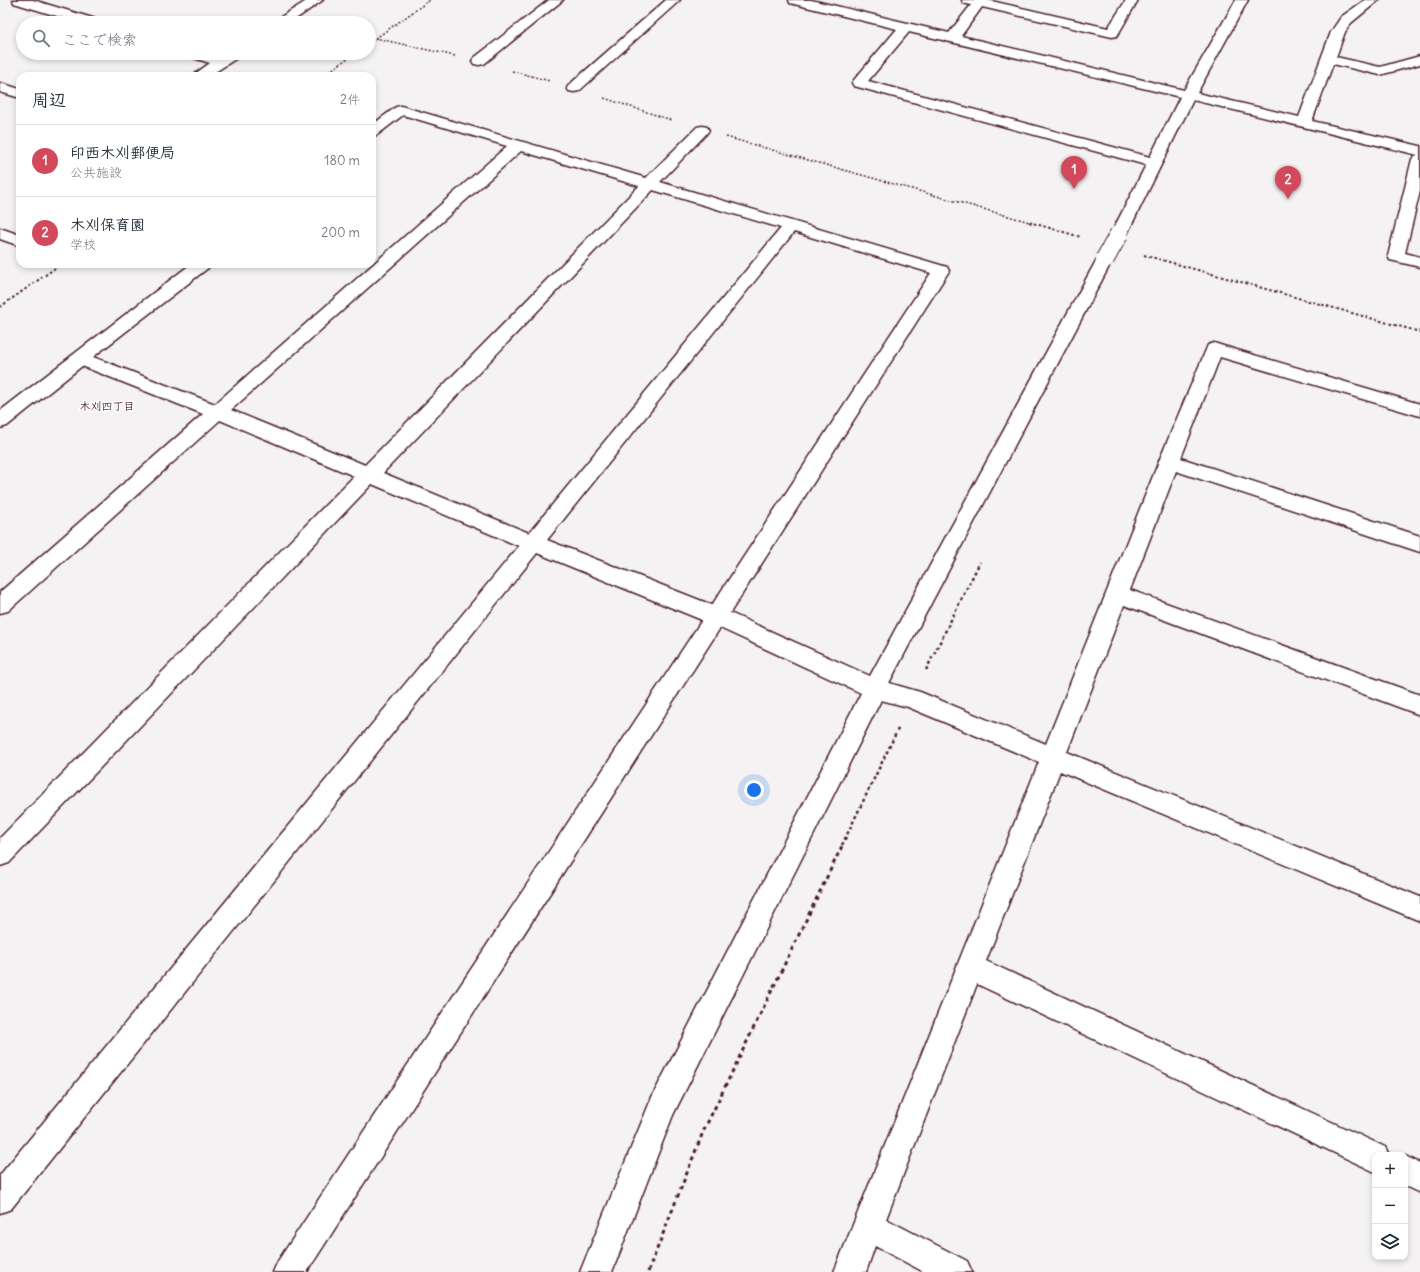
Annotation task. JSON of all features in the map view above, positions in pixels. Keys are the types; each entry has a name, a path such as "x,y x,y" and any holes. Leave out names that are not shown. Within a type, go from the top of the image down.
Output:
{"street":[{"path":"19,0 71,16"},
{"path":"479,61 557,0"},
{"path":"574,88 674,0"},
{"path":"795,0 1420,151"},
{"path":"952,38 976,1 1112,33 1132,0"},
{"path":"596,1272 662,1107 875,689 1105,259 1188,96 1242,0"},
{"path":"1304,123 1338,32 1346,20 1373,0"},
{"path":"291,16 312,1"},
{"path":"906,27 859,83 1155,163"},
{"path":"1328,59 1380,70 1420,60"},
{"path":"215,60 221,62"},
{"path":"205,72 224,60"},
{"path":"2,90 16,93"},
{"path":"289,1272 941,271 400,110 376,129"},
{"path":"0,855 702,130"},
{"path":"0,605 518,145"},
{"path":"1420,159 1396,256 1420,262"},
{"path":"0,1198 790,226"},
{"path":"0,233 16,239"},
{"path":"0,421 197,268"},
{"path":"850,1272 1214,349 1420,410"},
{"path":"80,359 218,412 533,543 716,616 875,689 912,699 1420,909"},
{"path":"1169,461 1420,544"},
{"path":"1117,594 1420,705"},
{"path":"970,967 1372,1156"},
{"path":"1408,1172 1420,1178"},
{"path":"868,1226 956,1272"}],"path":[{"path":"376,37 430,0"},
{"path":"376,38 479,61 574,88 702,130 1086,239"},
{"path":"329,72 345,60"},
{"path":"1140,254 1420,332"},
{"path":"0,308 55,268"},
{"path":"648,1272 703,1132 912,699"}],"place":[{"name":"印西木刈郵便局","path":"1074,189"},
{"name":"木刈保育園","path":"1288,199"}],"district":[{"name":"木刈四丁目","path":"107,406"}]}
